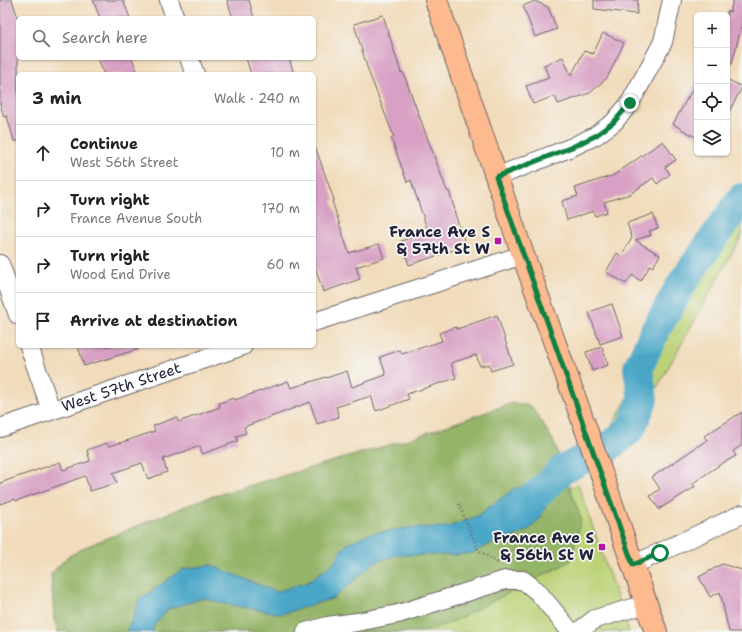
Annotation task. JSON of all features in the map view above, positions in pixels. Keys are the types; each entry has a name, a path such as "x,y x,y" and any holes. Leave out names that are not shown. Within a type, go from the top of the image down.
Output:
{"main road":[{"path":"436,0 523,255 599,465 656,632"}],"street":[{"path":"169,0 174,16"},
{"path":"496,177 572,147 595,136 614,122 630,103 663,42 672,0"},
{"path":"190,60 194,72"},
{"path":"316,321 523,255"},
{"path":"0,264 16,309"},
{"path":"30,348 51,410"},
{"name":"West 57th Street","path":"0,428 237,348"},
{"path":"633,565 742,514"},
{"path":"306,632 327,626 358,622 398,614 505,580 523,580 538,592 571,632"},
{"path":"578,632 595,620 646,604"}],"path":[{"path":"459,504 465,522 478,550 501,566"}],"green space":[{"path":"742,196 742,235 614,465 606,436"},
{"path":"512,403 531,406 553,440 581,519 571,561 452,622 422,632 58,632 54,619 51,574 66,558 85,547 203,499 406,440"},
{"path":"578,484 629,632 156,632"}],"water":[{"path":"538,485 550,491 540,518 531,528 519,535 496,541 473,553 456,555 397,555 375,562 334,598 282,614 221,603 204,598 168,609 153,627 153,632 126,632 139,600 183,569 211,565 276,592 308,582 336,561 340,551 350,542 368,534 408,528 449,527 477,516 515,488"}],"building":[{"path":"0,0 12,0 17,16 16,16 16,60 18,60 18,72 16,72 16,141 14,141 7,116 4,117 0,104"},
{"path":"93,0 123,0 129,16 99,16"},
{"path":"227,0 249,0 253,16 232,16"},
{"path":"594,0 638,0 637,14 594,9"},
{"path":"733,0 742,0 742,23 732,64 730,64 730,12"},
{"path":"535,1 548,7 557,29 535,37 523,6"},
{"path":"383,15 401,73 403,72 447,191 449,191 466,246 409,265 401,241 428,232 411,180 407,182 391,138 394,137 368,70 354,24"},
{"path":"603,33 624,43 607,78 590,93 558,104 555,96 533,104 526,86 549,78 544,65 563,57 571,76 584,51 593,54"},
{"path":"99,60 133,60 137,72 103,72"},
{"path":"247,60 290,60 293,72 250,72"},
{"path":"730,81 742,87 730,110"},
{"path":"694,86 694,136 673,124"},
{"path":"663,141 676,160 665,167 670,174 657,184 653,178 630,194 604,202 607,212 595,216 593,211 567,220 562,201 578,196 575,188 614,175"},
{"path":"316,149 334,200 332,201 349,253 379,244 384,258 356,267 360,279 323,292 316,269"},
{"path":"653,214 658,228 649,231 651,235 635,240 660,255 653,267 650,265 641,281 632,275 626,284 606,272 617,253 621,256 632,238 627,223"},
{"path":"612,304 623,336 600,344 589,312"},
{"path":"497,315 513,364 491,371 489,364 480,366 476,355 451,363 456,378 407,394 409,399 376,411 371,396 336,407 339,417 317,424 310,402 244,427 246,433 236,436 238,441 202,454 200,446 163,459 167,472 148,479 142,463 113,473 117,483 90,491 85,476 16,501 15,499 0,504 0,483 60,462 63,470 90,461 87,450 107,443 109,446 126,441 155,431 153,426 177,417 178,422 220,407 219,403 234,398 235,400 288,381 291,388 347,371 352,387 386,375 380,357 400,350 402,354 442,341 439,333 456,327 457,329"},
{"path":"602,347 608,365 592,371 586,352"},
{"path":"79,348 139,349 84,366"},
{"path":"742,412 742,445 733,451 736,456 721,464 693,483 695,487 659,509 650,496 660,489 652,477 707,440 704,436"},
{"path":"722,564 742,570 742,632 729,632 720,592 710,597 699,577"}],"waterway":[{"path":"511,514 541,491 562,470 607,448 630,430 643,400 638,368 655,331 684,280 742,198"}],"place":[{"name":"France Ave S & 57th St W","path":"498,241"},
{"name":"France Ave S & 56th St W","path":"602,547"}],"route":[{"path":"630,103 614,122 595,136 572,147 496,177 633,565 660,553"}]}
